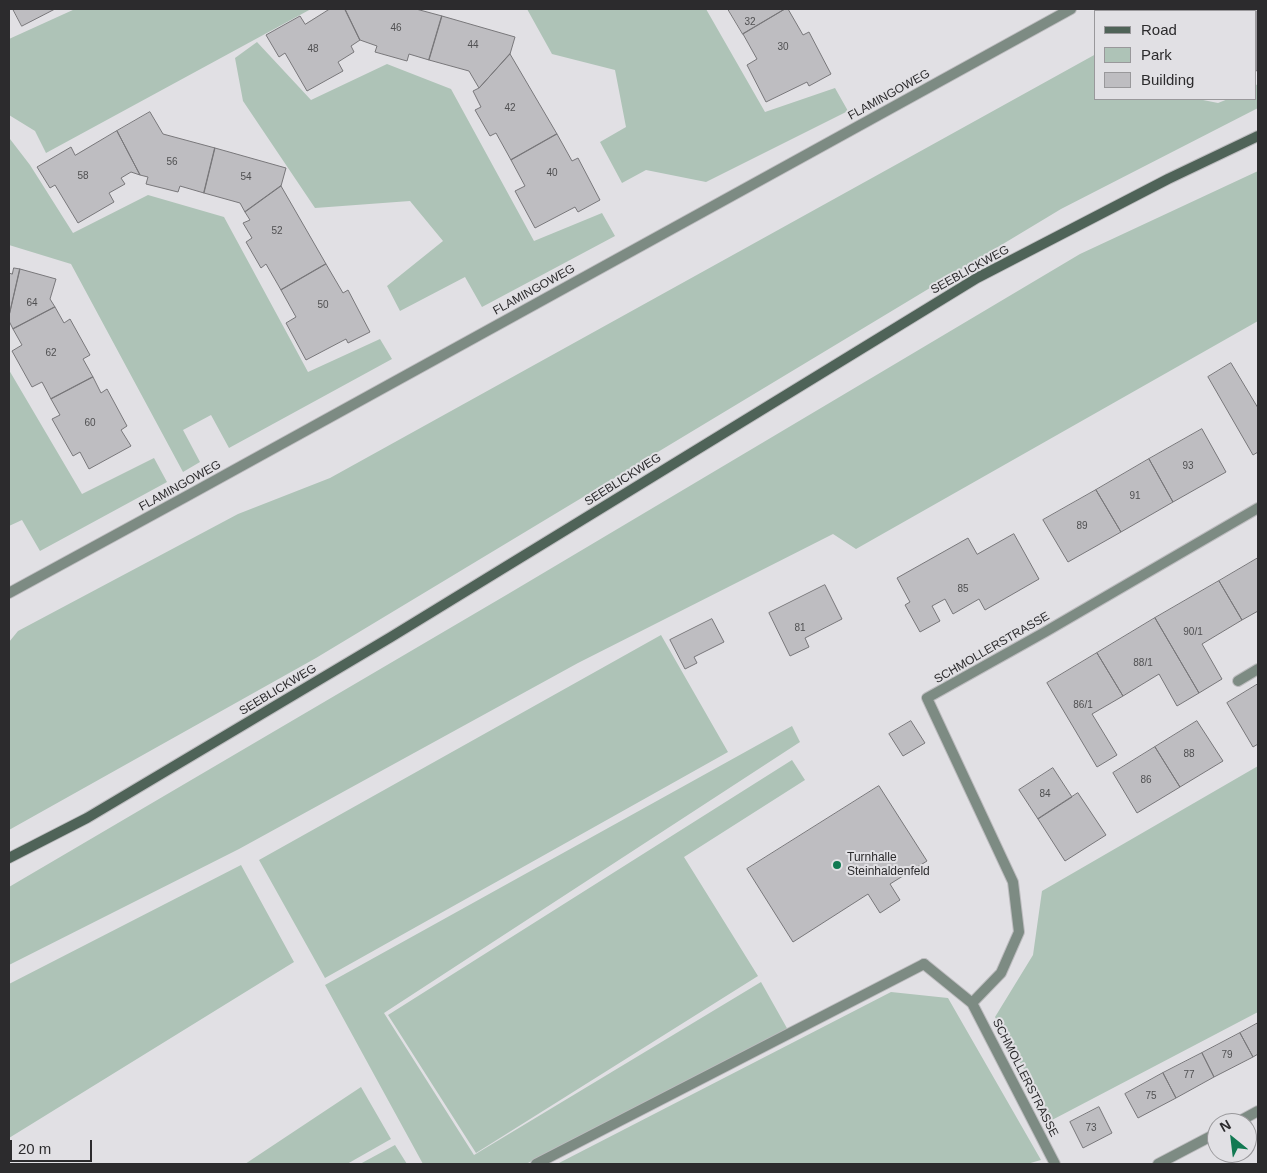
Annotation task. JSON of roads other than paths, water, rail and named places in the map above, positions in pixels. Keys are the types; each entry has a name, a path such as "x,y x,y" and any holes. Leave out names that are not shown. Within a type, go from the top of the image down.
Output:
{"main road":[{"name":"SEEBLICKWEG","path":"9,858 87,818 391,638 977,278 1258,136"}],"street":[{"name":"FLAMINGOWEG","path":"9,593 1072,9"},
{"name":"SCHMOLLERSTRASSE","path":"972,1003 1002,973 1019,932 1013,882 927,698 1045,632 1258,508"},
{"path":"1238,681 1258,670"},
{"name":"SCHMOLLERSTRASSE","path":"536,1164 924,964 972,1003 1055,1164"},
{"path":"1158,1164 1207,1138"}],"place":[{"name":"Turnhalle Steinhaldenfeld","path":"837,865"}]}
